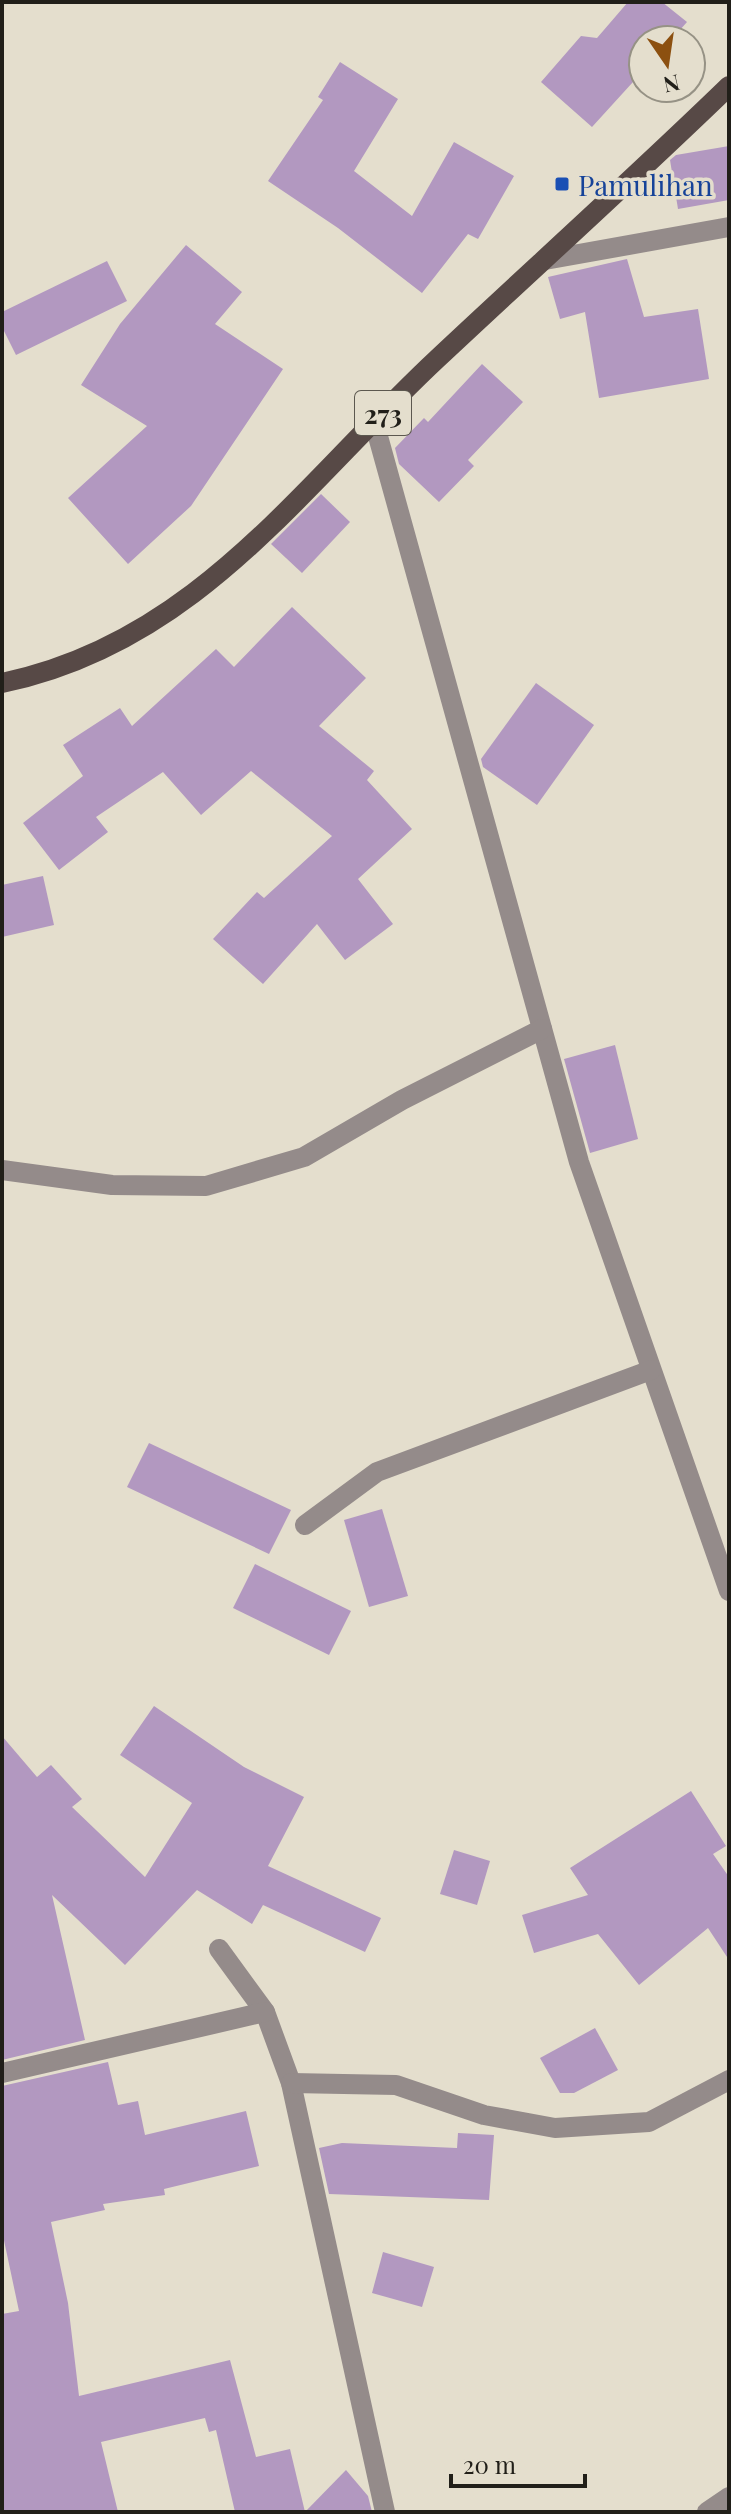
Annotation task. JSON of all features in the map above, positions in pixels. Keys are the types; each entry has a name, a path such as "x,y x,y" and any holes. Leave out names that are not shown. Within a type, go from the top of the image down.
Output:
{"main road":[{"name":"273","path":"2,683 38,675 80,660 137,633 188,601 236,559 374,422 729,86"}],"street":[{"path":"545,260 729,227"},
{"path":"374,422 579,1162 729,1591"},
{"path":"2,1170 112,1185 206,1186 304,1157 402,1100 542,1029"},
{"path":"305,1525 377,1472 651,1370"},
{"path":"219,1949 265,2012 291,2083 385,2512"},
{"path":"2,2073 265,2012"},
{"path":"291,2083 396,2085 484,2115 555,2128 649,2122 729,2080"},
{"path":"707,2512 729,2497"}],"building":[{"path":"628,2 662,2 687,22 627,24 627,89 592,127 541,82 581,36 597,38"},
{"path":"340,62 398,99 354,171 412,216 454,142 514,176 478,239 468,234 422,293 338,228 268,181 323,100 318,97"},
{"path":"729,146 729,200 678,209 670,160 676,155"},
{"path":"186,245 242,292 215,324 283,369 191,506 128,564 68,498 147,426 81,385 120,324"},
{"path":"627,259 644,317 698,309 709,379 599,398 585,312 560,319 548,277"},
{"path":"107,261 127,301 16,355 2,327 2,312"},
{"path":"482,364 523,402 468,460 474,466 439,502 399,464 395,448 424,418 428,422"},
{"path":"321,494 350,522 302,573 271,544"},
{"path":"292,607 366,678 319,726 374,771 367,780 412,829 358,879 393,924 345,960 317,924 263,984 213,939 257,892 264,898 332,836 251,771 201,815 163,772 96,817 108,832 59,870 23,823 83,776 63,745 120,708 132,726 216,649 234,667"},
{"path":"536,683 594,725 537,805 483,767 481,759"},
{"path":"43,876 54,925 2,937 2,885"},
{"path":"615,1045 638,1139 590,1153 564,1059"},
{"path":"149,1443 291,1510 269,1554 127,1487"},
{"path":"382,1509 408,1596 369,1607 344,1520"},
{"path":"255,1564 351,1611 329,1655 233,1608"},
{"path":"154,1706 244,1767 304,1797 268,1866 381,1918 365,1952 263,1905 252,1924 197,1890 125,1965 52,1895 85,2040 2,2060 2,1736 37,1777 51,1765 82,1799 72,1807 145,1877 192,1803 120,1755"},
{"path":"691,1791 726,1846 713,1854 729,1877 729,1960 708,1928 639,1985 598,1934 534,1953 522,1915 588,1895 570,1868"},
{"path":"454,1850 490,1861 477,1905 440,1894"},
{"path":"595,2028 618,2070 574,2093 560,2093 540,2058"},
{"path":"108,2062 118,2105 138,2101 145,2135 246,2111 259,2166 164,2189 165,2195 103,2204 105,2210 51,2222 68,2303 79,2396 230,2360 256,2457 290,2449 305,2512 235,2512 216,2430 209,2432 205,2418 101,2442 118,2512 2,2512 2,2314 19,2311 2,2231 2,2086"},
{"path":"458,2133 494,2135 489,2200 329,2194 319,2148 342,2143 457,2148"},
{"path":"383,2252 434,2267 422,2307 372,2293"},
{"path":"346,2470 368,2496 372,2512 305,2512"}],"place":[{"name":"Pamulihan","path":"562,184"}]}
